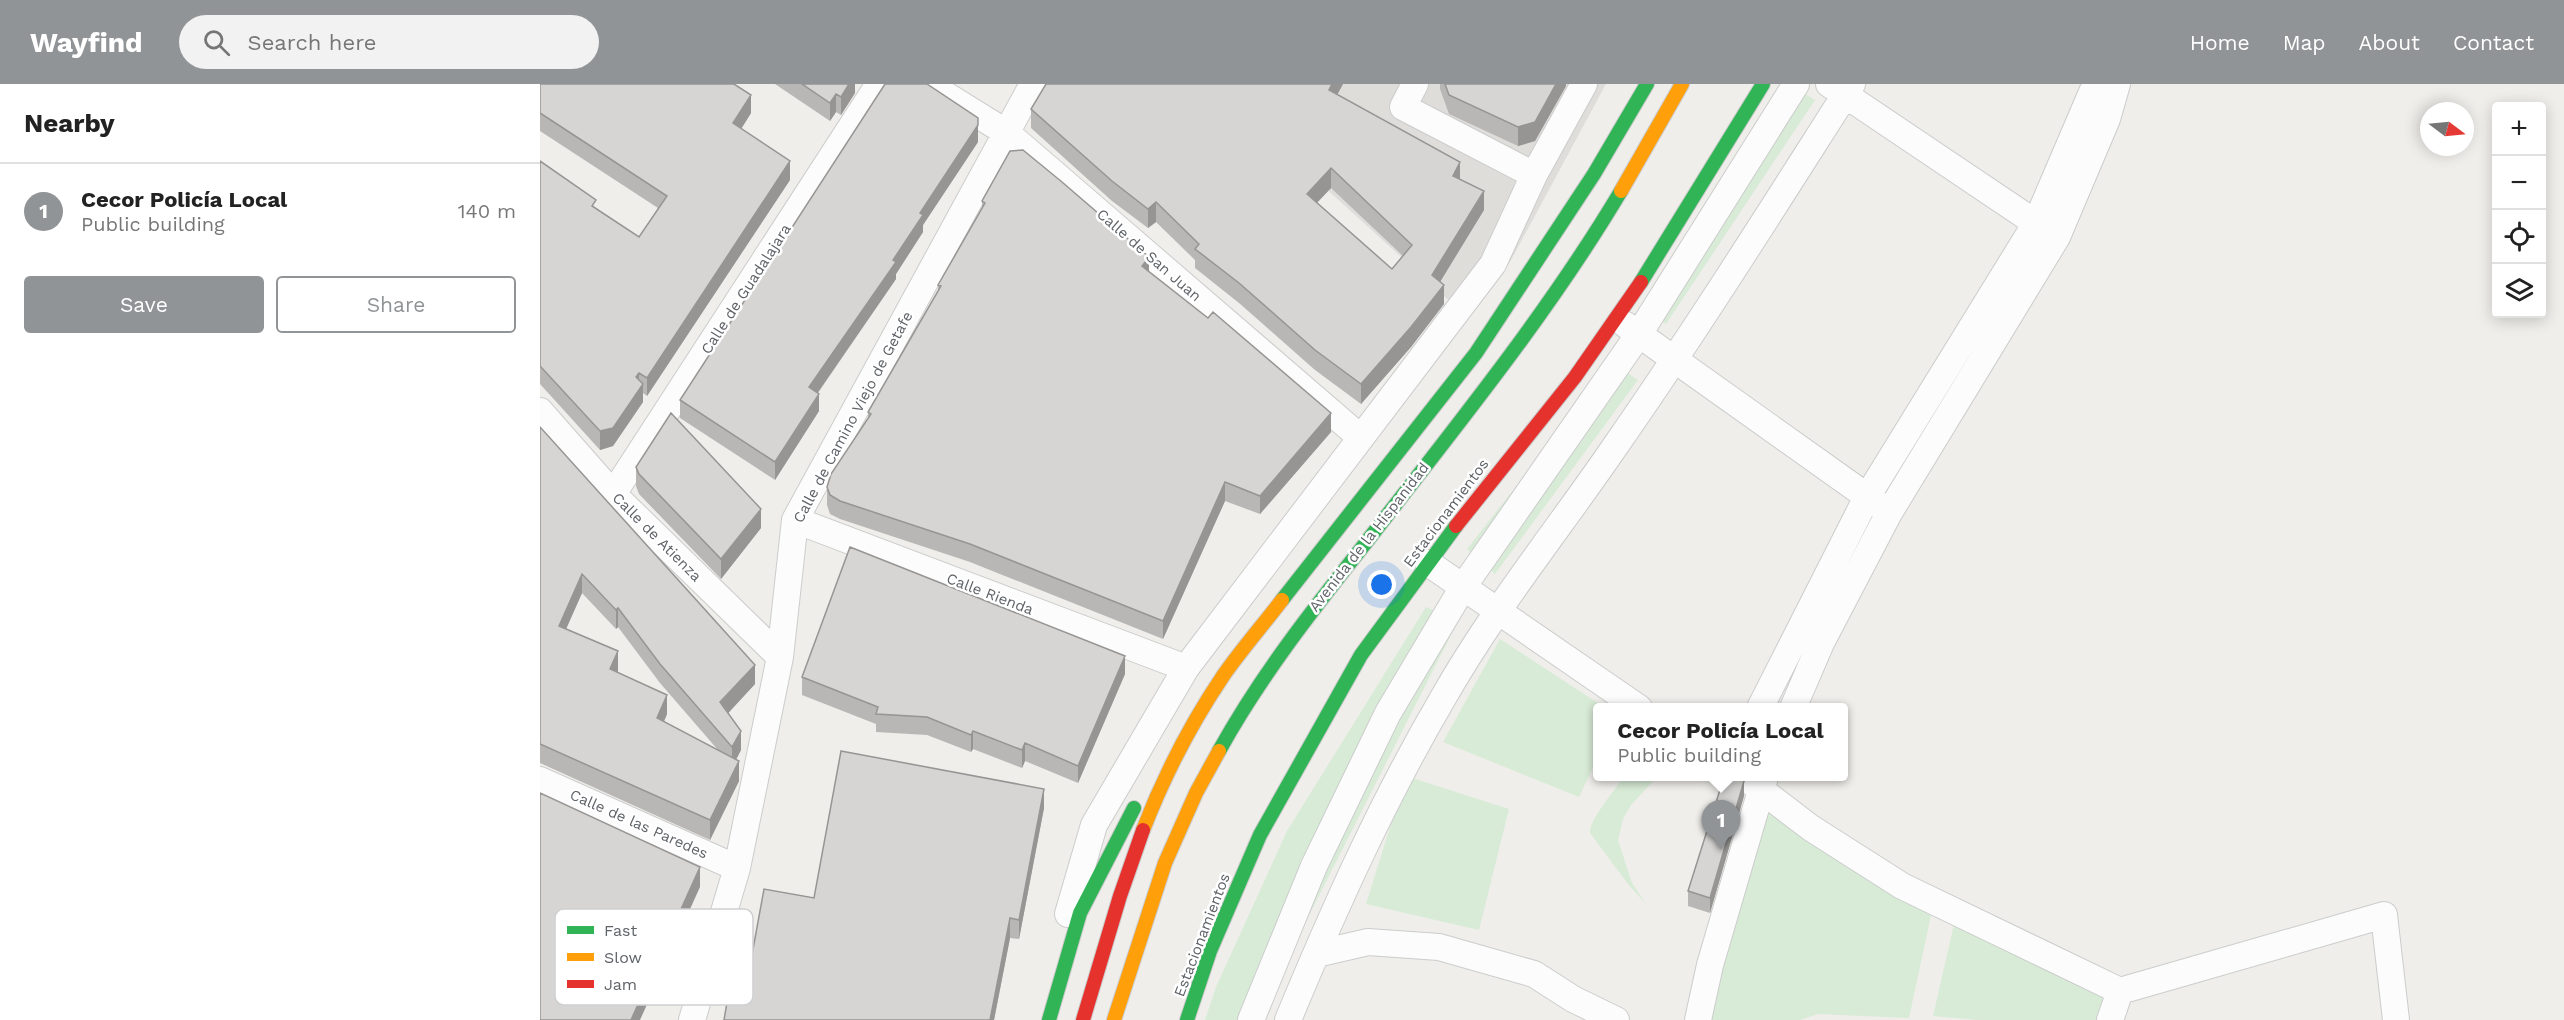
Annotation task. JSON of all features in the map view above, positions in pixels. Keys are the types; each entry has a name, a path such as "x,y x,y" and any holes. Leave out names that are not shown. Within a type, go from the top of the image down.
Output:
{"main road":[{"name":"Avenida de la Hispanidad","path":"1083,1020 1113,919 1147,821 1167,772 1224,675 1476,353 1594,174 1647,84"},
{"name":"Avenida de la Hispanidad","path":"1114,1020 1165,863 1196,793 1241,711 1277,656 1487,386 1552,297 1620,194 1682,84"},
{"name":"Estacionamientos","path":"1187,1020 1210,951 1260,835 1360,655 1475,499 1575,377 1642,281 1762,84"},
{"path":"1155,766 1171,735 1194,725"},
{"path":"1049,1020 1080,912 1139,797"}],"street":[{"name":"Calle de Guadalajara","path":"614,494 879,84"},
{"name":"Calle de San Juan","path":"928,84 1007,133 1361,438"},
{"name":"Calle de Camino Viejo de Getafe","path":"725,909 737,868 780,657 795,520 1033,84"},
{"path":"1415,84 1402,107 1534,175"},
{"path":"1038,1020 1094,825 1186,668 1493,264 1534,175 1584,84"},
{"path":"1251,1020 1314,866 1388,712 1463,587 1639,334 1796,84"},
{"path":"1763,703 1867,497 2047,230 2092,92 2098,84"},
{"path":"1795,703 1821,643 1889,513 2107,119 2117,84"},
{"path":"1288,1020 1342,891 1443,697 1498,611 1568,515 1675,360 1842,88 2047,230"},
{"path":"1616,318 1889,513"},
{"name":"Calle de Atienza","path":"540,411 614,494 780,657"},
{"name":"Calle Rienda","path":"795,520 1186,668"},
{"path":"1428,563 1632,703"},
{"name":"Calle de las Paredes","path":"540,780 737,868"},
{"path":"1698,1020 1756,781 1828,840 1902,885 2120,991 2384,915 2396,1020"},
{"path":"1316,954 1368,942 1439,947 1534,974 1573,999 1616,1020"},
{"path":"2110,1020 2120,991"},
{"name":"Calle de Camino Viejo de Getafe","path":"692,1020 696,1005"}],"shaded area":[{"path":"1220,84 1606,84 1510,262 1466,316 1288,154"}],"green space":[{"path":"1791,85 1815,100 1666,324 1642,308"},
{"path":"1613,363 1638,380 1495,574 1467,549"},
{"path":"1426,607 1458,621 1256,1020 1205,1020 1216,987 1287,831"},
{"path":"1500,639 1598,703 1593,703 1593,768 1579,797 1443,742"},
{"path":"1406,776 1509,809 1479,930 1366,904"},
{"path":"1620,781 1653,781 1631,805 1623,819 1618,840 1632,883 1646,904 1590,833 1598,812"},
{"path":"1766,806 1843,865 1882,888 1932,911 1909,1018 1818,1014 1800,1020 1709,1020"},
{"path":"1955,920 2105,993 2097,1020 1978,1020 1933,1016"}],"building":[{"path":"540,84 734,84 751,95 733,123 790,161 647,378 639,373 636,377 643,384 613,428 600,431 540,366 540,161 596,200 592,206 639,237 667,196 540,113"},
{"path":"802,84 849,84 841,97 836,94 830,103"},
{"path":"885,84 927,84 978,118 978,125 920,213 923,215 893,260 896,262 809,387 819,394 775,462 680,400"},
{"path":"1046,84 1332,84 1329,90 1460,162 1453,176 1484,191 1432,275 1444,285 1361,384 1315,350 1239,283 1195,249 1199,244 1156,202 1148,209 1112,181 1031,109","holes":["1331,168 1412,245 1392,269 1307,194"]},
{"path":"1445,84 1556,84 1535,122 1518,127 1449,95"},
{"path":"1023,150 1149,257 1142,266 1208,318 1213,312 1331,413 1260,496 1225,482 1163,621 970,544 840,501 830,495 827,487 831,474 871,414 868,412 941,286 938,285 985,203 982,201 1010,151"},
{"path":"671,413 761,509 721,559 639,474 636,467"},
{"path":"540,427 755,665 720,702 741,731 732,747 660,664 618,608 616,610 582,574 559,626 618,651 610,669 667,695 657,718 739,761 710,820 540,744"},
{"path":"850,547 1125,656 1078,766 1025,743 1022,750 973,731 971,735 927,717 876,714 878,707 802,677"},
{"path":"841,751 1044,789 1019,920 1010,918 990,1020 724,1020 727,1005 753,1005 753,949 764,889 814,898"},
{"path":"1723,781 1744,781 1710,898 1688,891"},
{"path":"540,793 700,867 681,909 555,909 555,1005 638,1005 631,1020 540,1020"}],"traffic: fast":[{"path":"1282,600 1476,353 1594,174 1647,84"},
{"path":"1641,282 1763,84"},
{"path":"1219,751 1252,696 1289,642 1532,326 1621,191"},
{"path":"1187,1020 1210,951 1260,835 1361,655 1456,526"},
{"path":"1049,1020 1080,913 1134,808"}],"traffic: slow":[{"path":"1621,191 1682,84"},
{"path":"1143,830 1169,770 1211,694 1282,600"},
{"path":"1114,1020 1165,863 1196,793 1219,751"}],"traffic: jam":[{"path":"1456,526 1575,377 1641,282"},
{"path":"1083,1020 1120,896 1143,830"}],"place":[{"name":"Cecor Policía Local","path":"1721,850"}]}
